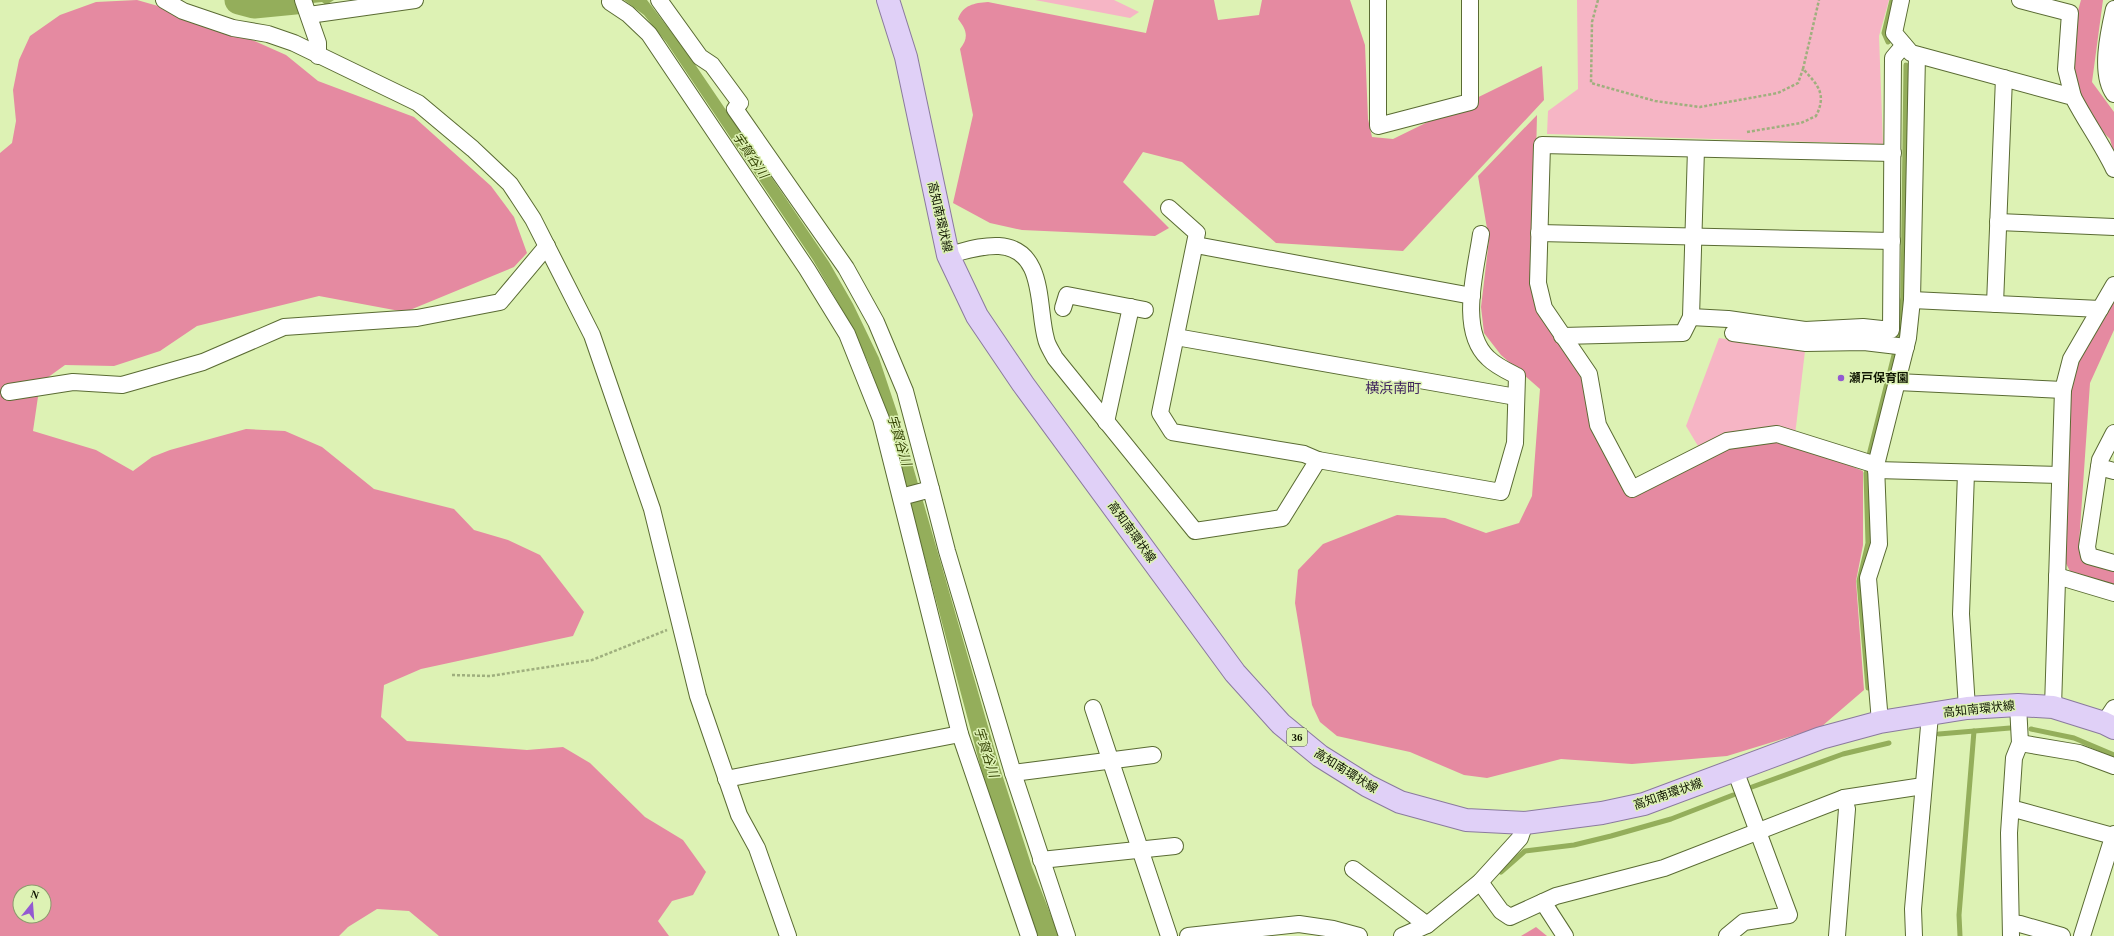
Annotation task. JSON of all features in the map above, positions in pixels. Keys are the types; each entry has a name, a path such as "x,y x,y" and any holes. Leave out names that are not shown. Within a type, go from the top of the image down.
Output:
{"main road":[{"name":"高知南環状線","path":"888,0 906,57 948,255 976,316 1023,384 1235,674 1281,724 1320,756 1368,786 1400,802 1466,820 1525,823 1602,813 1644,804 1821,738 1880,722 1967,708 2018,705 2053,707 2111,719"}],"street":[{"path":"164,0 183,11 233,28 268,34 294,43 318,56 418,103 468,144 510,184 533,219 592,335 652,509 698,696 739,816 757,848 788,936"},
{"path":"318,56 318,44 306,8 414,0"},
{"path":"659,0 700,57 712,65 740,103 736,109 846,268 876,322 906,391 929,490 947,551 1013,773 1067,936"},
{"path":"1378,0 1378,126 1470,102 1470,0"},
{"path":"1901,0 1894,33 1911,53 2073,97"},
{"path":"2020,0 2070,13 2066,69 2073,97 2088,127 2101,142 2114,169"},
{"path":"608,1 628,14 649,34 807,269 846,334 881,419 903,496 960,734 1029,936"},
{"path":"2114,9 2107,40 2106,63 2108,76 2114,94"},
{"path":"1691,317 1728,319 1805,330 1863,327 1891,330 1893,58 1904,45"},
{"path":"1880,722 1868,578 1879,544 1876,468 1906,347 1912,300 1917,55"},
{"path":"1995,304 2004,78"},
{"path":"1893,154 1542,145 1538,283 1544,308 1589,374 1598,425 1632,489 1727,441 1777,434 1876,468 2060,476"},
{"path":"1562,336 1683,333 1691,317 1696,149"},
{"path":"1169,208 1198,233 1160,413 1172,432 1304,454 1318,460 1501,492 1515,443 1517,376 1487,358 1478,346 1471,323 1472,296 1481,234"},
{"path":"1998,222 2114,227"},
{"path":"1539,233 1892,241"},
{"path":"1196,245 1472,296"},
{"path":"9,392 73,382 122,385 203,362 284,327 417,318 500,302 547,246"},
{"path":"948,255 982,247 1001,246 1015,251 1027,261 1037,276 1046,339 1055,358 1195,531 1282,518 1318,460"},
{"path":"2053,707 2063,390 2071,359 2114,285"},
{"path":"1063,308 1067,295 1138,308 1106,422"},
{"path":"1912,300 2100,309"},
{"path":"1733,333 1806,344 1864,342 1906,347"},
{"path":"1176,337 1516,397"},
{"path":"1897,382 2063,390"},
{"path":"2114,432 2100,460 2107,469 2087,547 2089,556 2114,564"},
{"path":"1966,473 1961,614 1967,708"},
{"path":"903,496 929,490"},
{"path":"2057,576 2114,593"},
{"path":"2018,705 2020,743 2014,758 2009,833 2011,929 2020,924 2062,936"},
{"path":"1093,708 1169,936"},
{"path":"1914,936 1913,909 1930,715"},
{"path":"726,779 960,734"},
{"path":"2020,743 2079,753 2114,766"},
{"path":"1013,773 1153,755"},
{"path":"1727,936 1744,922 1790,915 1735,770"},
{"path":"1480,882 1501,911 1510,917 1556,896 1664,868 1844,798 1923,786"},
{"path":"1837,936 1847,809 1844,798"},
{"path":"2011,811 2018,810 2113,835 2082,936"},
{"path":"1402,936 1427,925 1480,882 1520,838 1525,823"},
{"path":"1041,860 1175,846"},
{"path":"1353,869 1427,925"},
{"path":"1543,902 1565,936"},
{"path":"1188,936 1299,924 1333,929 1359,936"}],"path":[{"path":"1598,0 1592,22 1591,83 1655,101 1700,107 1778,93 1798,83 1803,69 1819,0"},
{"path":"1740,134 1789,126 1816,116 1821,105 1819,87 1803,69"},
{"path":"452,675 490,676 592,660 680,624"}],"shaded area":[{"path":"137,0 207,20 286,55 318,81 414,117 491,186 514,217 527,253 514,267 405,312 319,296 197,326 160,351 114,366 65,365 40,383 33,431 96,450 133,471 152,457 170,450 246,429 285,431 322,447 374,489 454,509 474,530 508,540 540,555 584,612 573,636 421,669 384,685 381,717 407,741 527,750 563,747 590,763 645,817 683,840 706,872 693,895 672,901 658,921 669,936 439,936 409,911 377,909 348,927 339,936 0,936 0,153 12,143 16,121 13,90 19,60 30,36 60,15 96,2"},
{"path":"1035,0 1114,0 1139,12 1130,18"},
{"path":"1154,0 1214,0 1218,20 1259,15 1262,0 1350,0 1365,45 1368,119 1372,137 1393,139 1542,66 1544,100 1403,251 1276,243 1182,162 1143,152 1123,182 1169,228 1155,236 1022,230 990,223 953,203 973,115 960,49 965,41 966,34 958,19 960,14 966,8 974,4 988,2 1146,33"},
{"path":"1577,0 1889,0 1879,36 1883,144 1547,134 1548,111 1578,89"},
{"path":"2081,0 2103,0 2092,82 2114,112 2114,154 2110,139 2068,98 2072,32"},
{"path":"1537,115 1533,282 1586,376 1631,495 1728,443 1777,436 1863,471 1863,545 1856,581 1864,690 1821,727 1727,756 1632,764 1561,759 1487,778 1464,775 1410,752 1337,736 1320,722 1312,705 1295,603 1298,570 1323,544 1397,515 1445,518 1486,533 1519,523 1532,496 1540,389 1501,355 1484,333 1481,307 1489,240 1478,176"},
{"path":"2114,282 2114,330 2090,383 2079,544 2106,563 2114,566 2114,590 2074,579 2057,546 2055,435 2077,362"},
{"path":"1719,338 1805,351 1795,435 1701,451 1686,426"},
{"path":"1536,927 1547,936 1521,936"}],"water":[{"path":"258,0 334,0 326,5 322,2 255,9"},
{"path":"624,0 647,0 688,54 829,262 853,304 879,358 899,418 1000,768 1032,867 1059,936 1038,936 1015,874 983,776 887,417 868,362 844,313 813,260 666,42 644,15"}],"waterway":[{"name":"宇賀谷川","path":"239,0 254,4 295,0"},
{"path":"1888,42 1884,33 1892,0"},
{"path":"1897,339 1903,297 1906,65"},
{"path":"1869,455 1894,355"},
{"path":"1866,473 1868,543 1859,581 1868,688"},
{"path":"1939,734 2010,728"},
{"path":"2031,729 2074,738 2114,755"},
{"path":"1960,936 1959,915 1974,731"},
{"path":"1752,787 1843,754 1889,743"},
{"path":"1501,872 1525,851 1574,845 1611,836 1671,819 1733,795"}],"place":[{"name":"瀬戸保育園","path":"1841,378"}],"district":[{"name":"横浜南町","path":"1393,388"}]}
